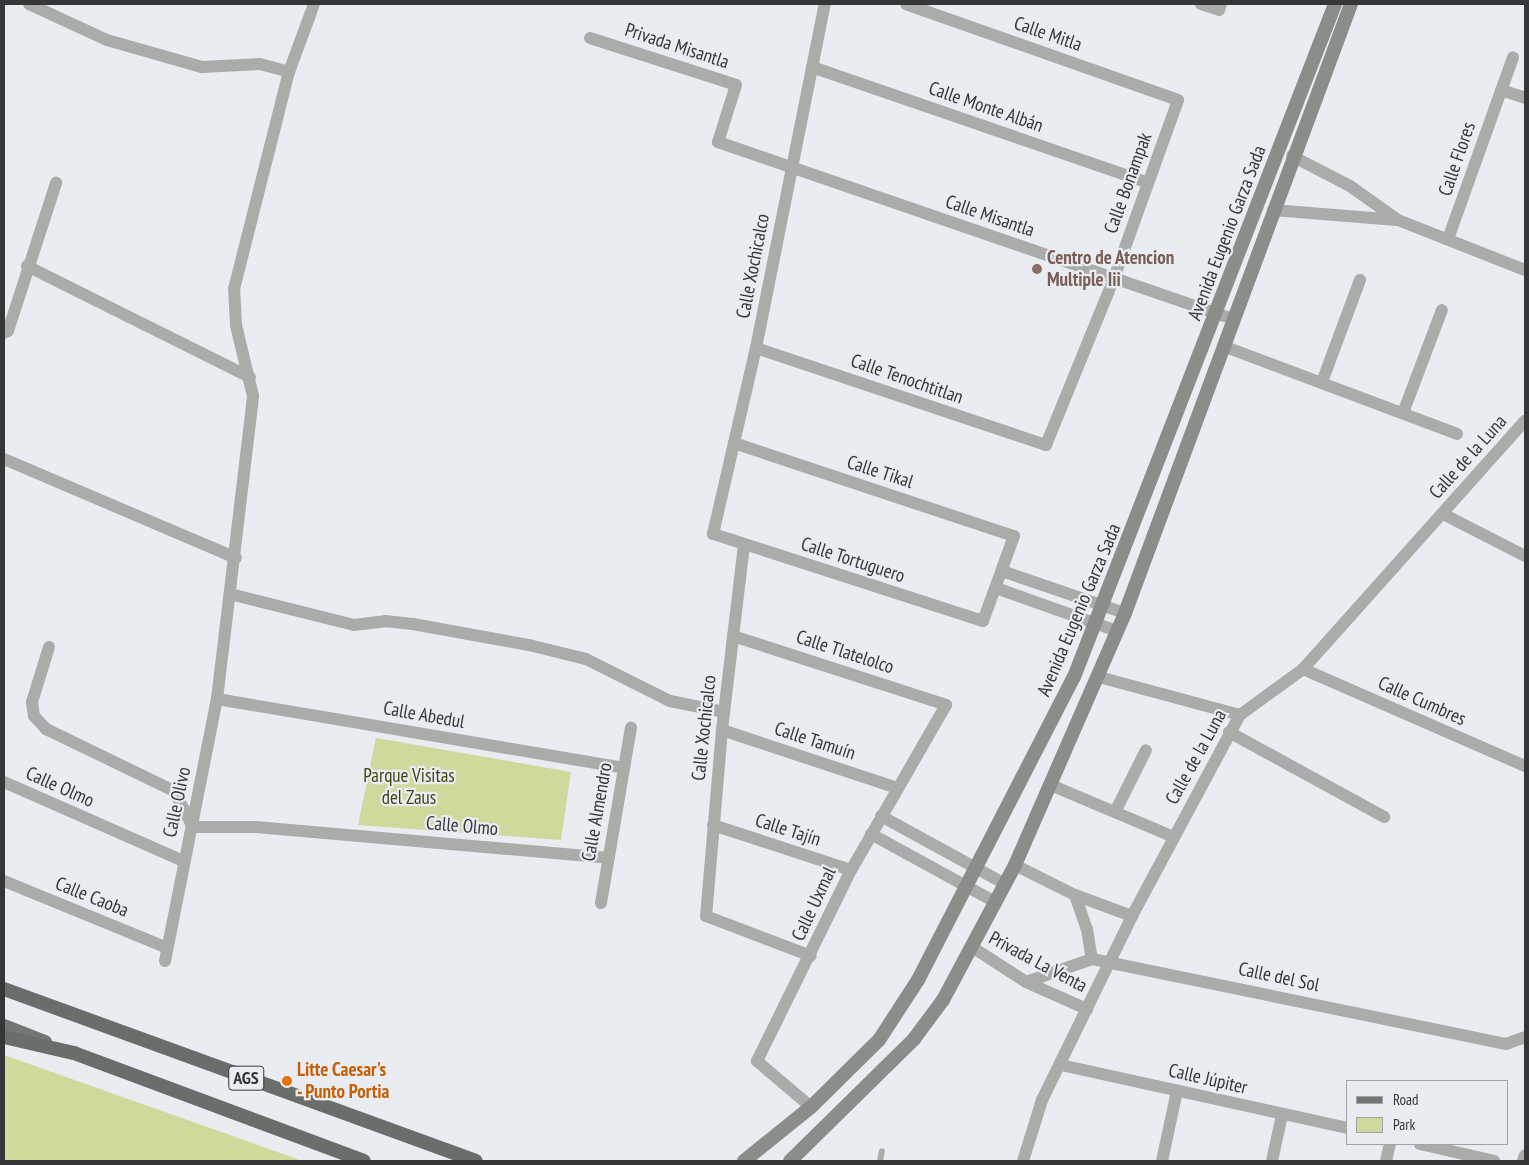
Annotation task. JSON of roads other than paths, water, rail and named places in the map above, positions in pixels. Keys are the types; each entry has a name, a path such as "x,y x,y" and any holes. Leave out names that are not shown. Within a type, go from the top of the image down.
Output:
{"highway":[{"name":"AGS","path":"8,992 476,1161"},
{"path":"4,1037 74,1053"},
{"name":"AGS","path":"74,1053 364,1161"}],"main road":[{"name":"Avenida Eugenio Garza Sada","path":"744,1161 811,1107 879,1040 918,980 967,886 1105,606 1335,4"},
{"name":"Avenida Eugenio Garza Sada","path":"790,1161 886,1072 914,1039 972,947 1015,865 1053,786 1125,613 1292,156 1351,4"},
{"name":"AGS","path":"4,1026 74,1053"}],"street":[{"path":"29,4 107,40 202,67 260,64 289,72"},
{"name":"Calle Xochicalco","path":"713,534 756,348 825,4"},
{"name":"Calle Mitla","path":"906,4 1178,100"},
{"path":"1201,4 1220,7"},
{"name":"Calle Olivo","path":"166,954 183,861 193,827 217,699 220,651 236,558 253,396 250,377 236,326 234,289 289,72 316,5"},
{"name":"Privada Misantla","path":"590,38 736,84 718,142 792,168"},
{"name":"Calle Flores","path":"1448,240 1514,57"},
{"name":"Calle Monte Albán","path":"812,67 1148,183"},
{"path":"1501,90 1525,98"},
{"name":"Calle Bonampak","path":"1046,446 1114,278 1178,100"},
{"path":"1292,156 1350,186 1398,220 1525,270"},
{"name":"Calle Misantla","path":"792,168 1233,319"},
{"path":"4,333 12,322 27,266 56,183"},
{"path":"1273,210 1398,220"},
{"path":"27,266 250,377"},
{"path":"1322,382 1360,280"},
{"path":"1403,412 1442,310"},
{"path":"1223,346 1403,412 1457,434"},
{"name":"Calle Tenochtitlan","path":"756,348 1046,446"},
{"name":"Calle de la Luna","path":"1023,1161 1034,1120 1086,1009 1112,962 1132,916 1229,732 1240,715 1303,669 1525,422"},
{"name":"Calle Tikal","path":"734,443 1014,536 1002,570"},
{"path":"4,459 236,558"},
{"path":"1442,514 1525,556"},
{"name":"Calle Tortuguero","path":"713,534 983,621 996,588"},
{"name":"Calle Xochicalco","path":"744,545 722,730 706,916 811,956"},
{"path":"1117,631 996,588 1002,570 1125,613"},
{"path":"230,594 354,625 384,621 413,624 529,645 586,659 670,701 724,712"},
{"name":"Calle Tlatelolco","path":"733,636 946,704"},
{"path":"49,647 32,702 34,716 46,729 174,791 193,827"},
{"name":"Calle Cumbres","path":"1303,669 1525,766"},
{"path":"1099,677 1240,715"},
{"name":"Calle Abedul","path":"217,699 624,768"},
{"name":"Calle Uxmal","path":"811,1107 756,1061 811,956 851,870 946,704"},
{"name":"Calle Almendro","path":"601,903 631,728"},
{"name":"Calle Tamuín","path":"722,730 897,788"},
{"path":"1229,732 1384,817"},
{"path":"1115,812 1146,750"},
{"name":"Calle Olmo","path":"4,782 183,861"},
{"path":"1053,786 1174,837"},
{"path":"881,816 1005,884"},
{"name":"Calle Tajín","path":"713,825 851,870"},
{"name":"Calle Olmo","path":"193,827 256,827 609,858"},
{"path":"871,834 995,902"},
{"path":"1015,865 1075,895 1132,916"},
{"name":"Calle Caoba","path":"4,881 166,954"},
{"path":"1075,895 1087,929 1092,959"},
{"name":"Privada La Venta","path":"972,947 1026,982 1086,1009"},
{"name":"Calle del Sol","path":"1026,982 1092,959 1506,1044 1525,1037"},
{"name":"Calle Júpiter","path":"1061,1065 1346,1128"},
{"path":"1162,1161 1177,1091"},
{"path":"1272,1161 1282,1114"},
{"path":"1386,1161 1390,1145"},
{"path":"1424,1145 1494,1161"},
{"path":"1522,1161 1525,1155"}],"lane":[{"path":"880,1161 882,1150"}],"place":[{"name":"Centro de Atencion Multiple Iii","path":"1037,269"},
{"name":"Litte Caesar's - Punto Portia","path":"287,1081"}],"park label":[{"name":"Parque Visitas del Zaus","path":"409,787"}]}
